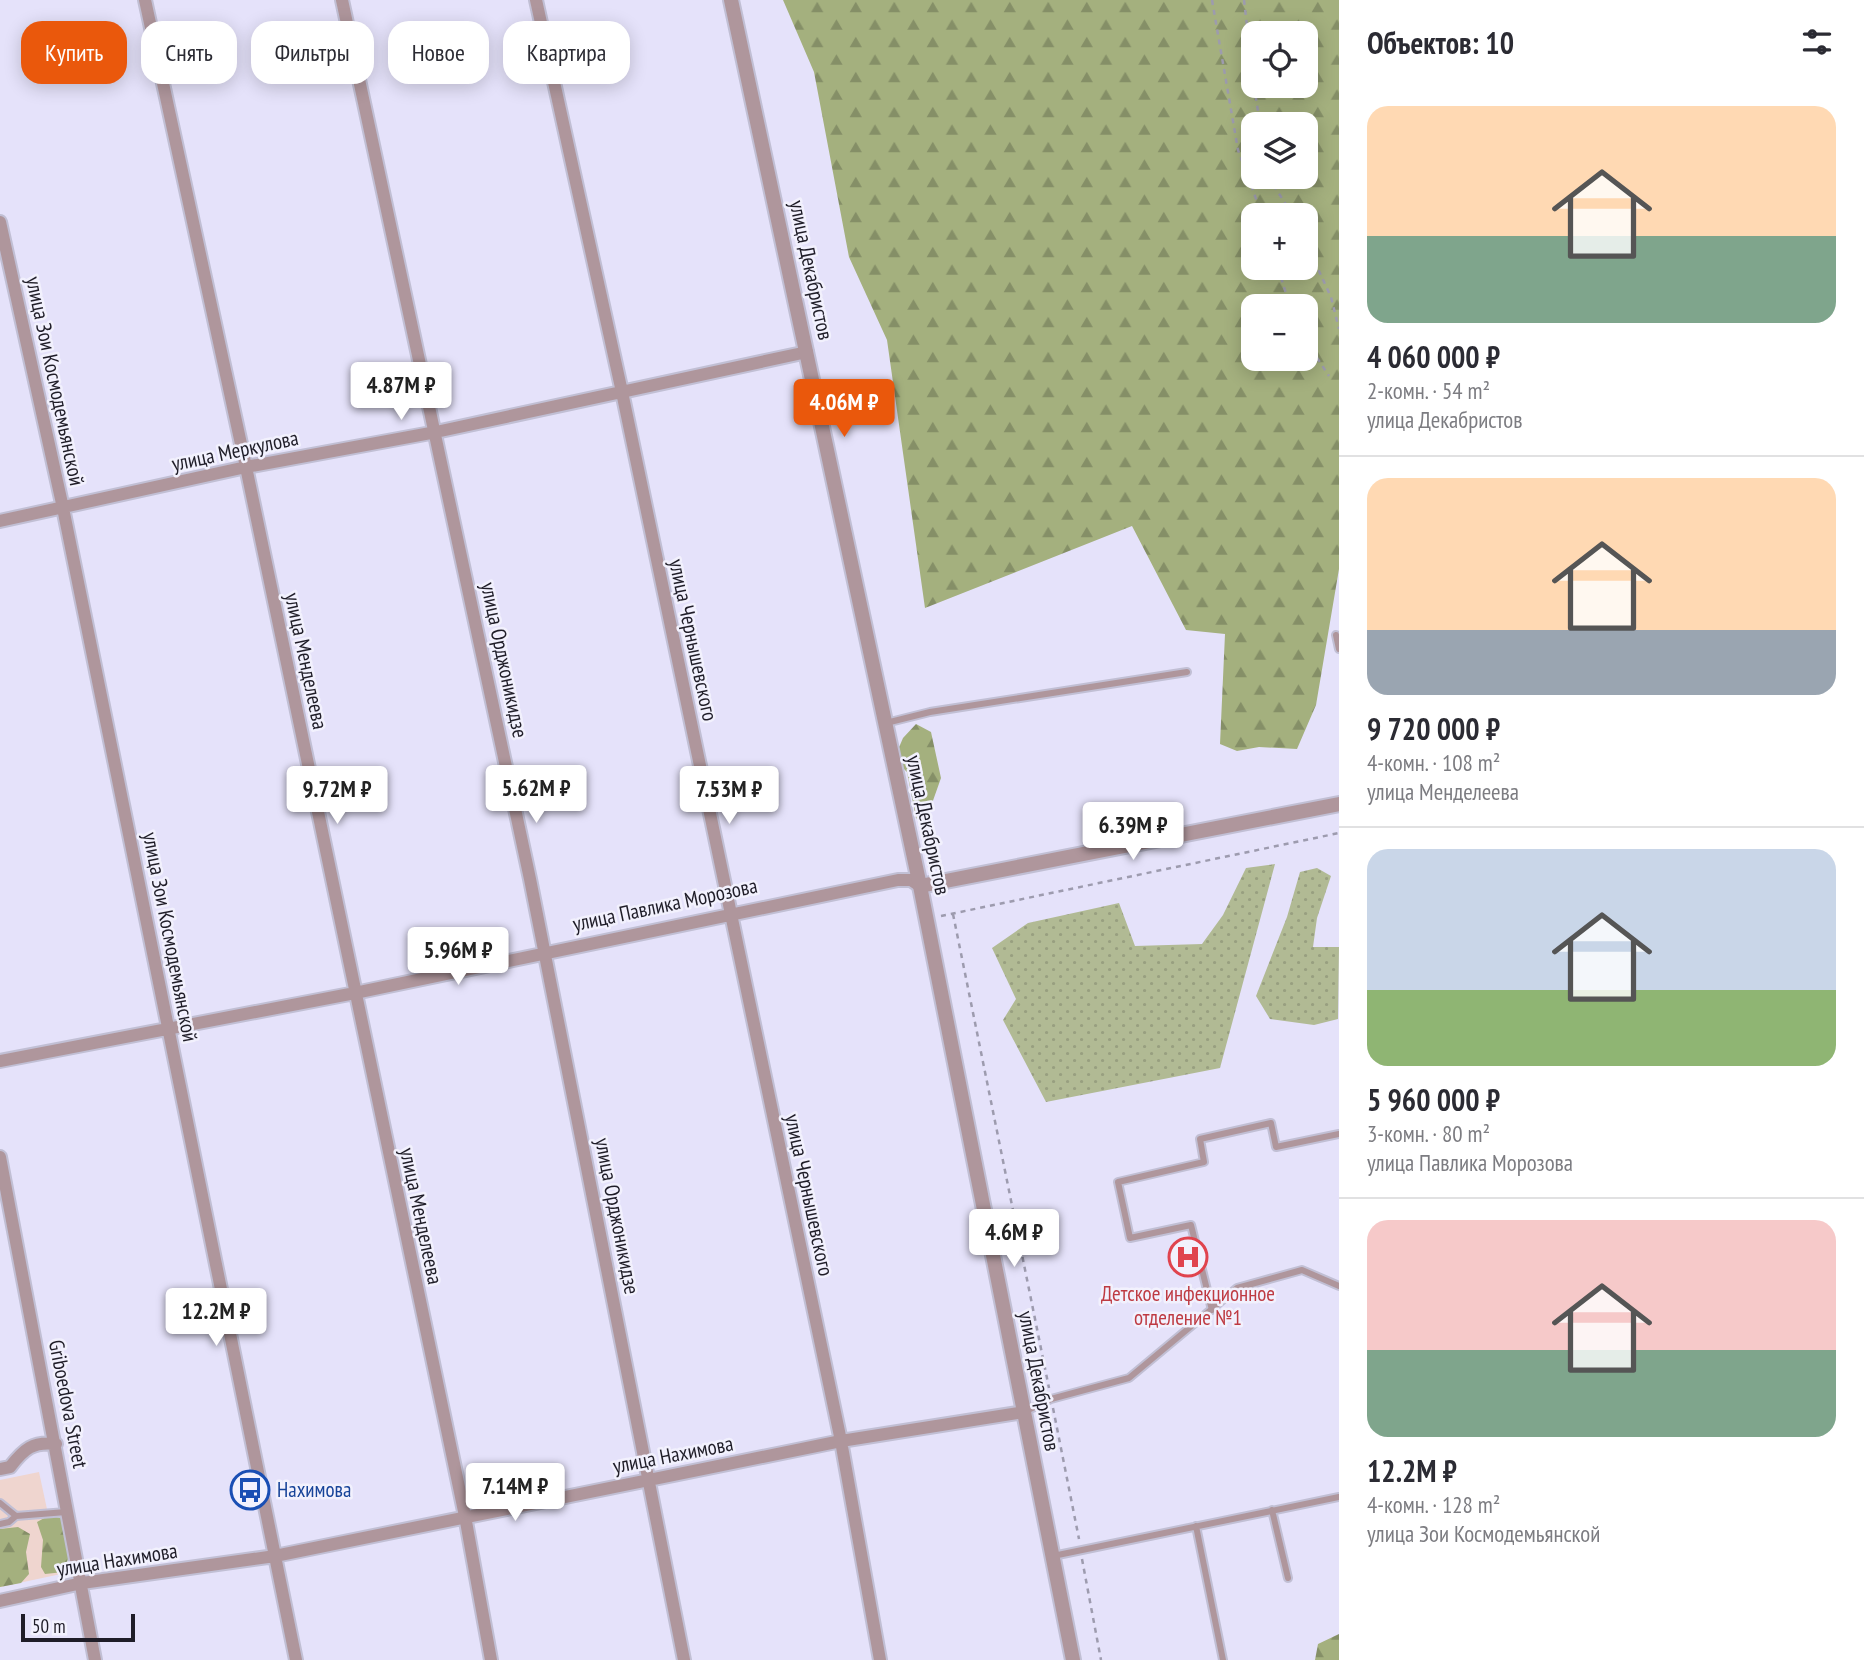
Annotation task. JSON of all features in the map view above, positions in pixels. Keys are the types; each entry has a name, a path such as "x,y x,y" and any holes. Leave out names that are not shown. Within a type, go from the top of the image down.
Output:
{"street":[{"name":"улица Менделеева","path":"145,0 246,467 464,1516 491,1660"},
{"name":"улица Орджоникидзе","path":"342,0 545,951 684,1660"},
{"name":"улица Чернышевского","path":"536,0 622,392 841,1441 880,1660"},
{"name":"улица Декабристов","path":"731,0 920,886 1073,1660"},
{"name":"улица Зои Космодемьянской","path":"0,222 63,508 296,1660"},
{"name":"улица Меркулова","path":"0,521 246,467 436,432 807,352"},
{"name":"улица Павлика Морозова","path":"0,1061 355,993 545,951 898,880 911,880 920,886 1339,804"},
{"name":"Griboedova Street","path":"0,1157 57,1444 95,1660"},
{"name":"улица Нахимова","path":"0,1601 82,1583 275,1556 841,1441 1024,1412"},
{"path":"0,1469 10,1467 24,1449 42,1442 57,1444"}],"lane":[{"path":"1336,635 1339,649"},
{"path":"886,723 930,712 1187,672"},
{"path":"1212,1310 1191,1225 1130,1238 1118,1182 1204,1162 1200,1139 1271,1124 1276,1147 1339,1134"},
{"path":"1024,1412 1051,1399 1129,1378 1237,1289 1302,1270 1339,1286"},
{"path":"1052,1556 1339,1497"},
{"path":"0,1503 16,1516"},
{"path":"1272,1510 1288,1578"},
{"path":"0,1524 16,1516 69,1512"},
{"path":"1196,1526 1223,1660"}],"path":[{"path":"1212,0 1238,150 1258,203"},
{"path":"1244,0 1246,21"},
{"path":"1318,269 1331,297 1339,329"},
{"path":"1318,359 1329,376"},
{"path":"926,919 1339,833"},
{"path":"953,914 1101,1660"}],"shaded area":[{"path":"39,1472 61,1574 0,1587 0,1480"}],"green space":[{"path":"783,0 1339,0 1339,569 1316,705 1297,749 1259,747 1237,751 1220,744 1225,634 1186,630 1132,526 925,608 887,340 849,257 814,72"},
{"path":"916,724 931,732 941,778 924,826 916,818 907,772 894,759 903,738"},
{"path":"1275,864 1220,1068 1046,1102 1003,1020 1016,999 992,948 1028,923 1119,903 1135,946 1202,944 1223,915 1246,868"},
{"path":"1317,868 1331,876 1317,918 1313,947 1339,947 1338,1019 1314,1025 1270,1019 1256,996 1287,917 1300,872"},
{"path":"48,1516 62,1518 69,1556 64,1572 45,1574 41,1567 43,1540 37,1522"},
{"path":"18,1527 30,1534 26,1552 29,1574 21,1583 0,1587 0,1529"},
{"path":"1339,1634 1339,1660 1315,1660 1318,1644"}],"place":[{"name":"Детское инфекционное отделение №1","path":"1188,1257"},
{"name":"Нахимова","path":"250,1490"}]}
